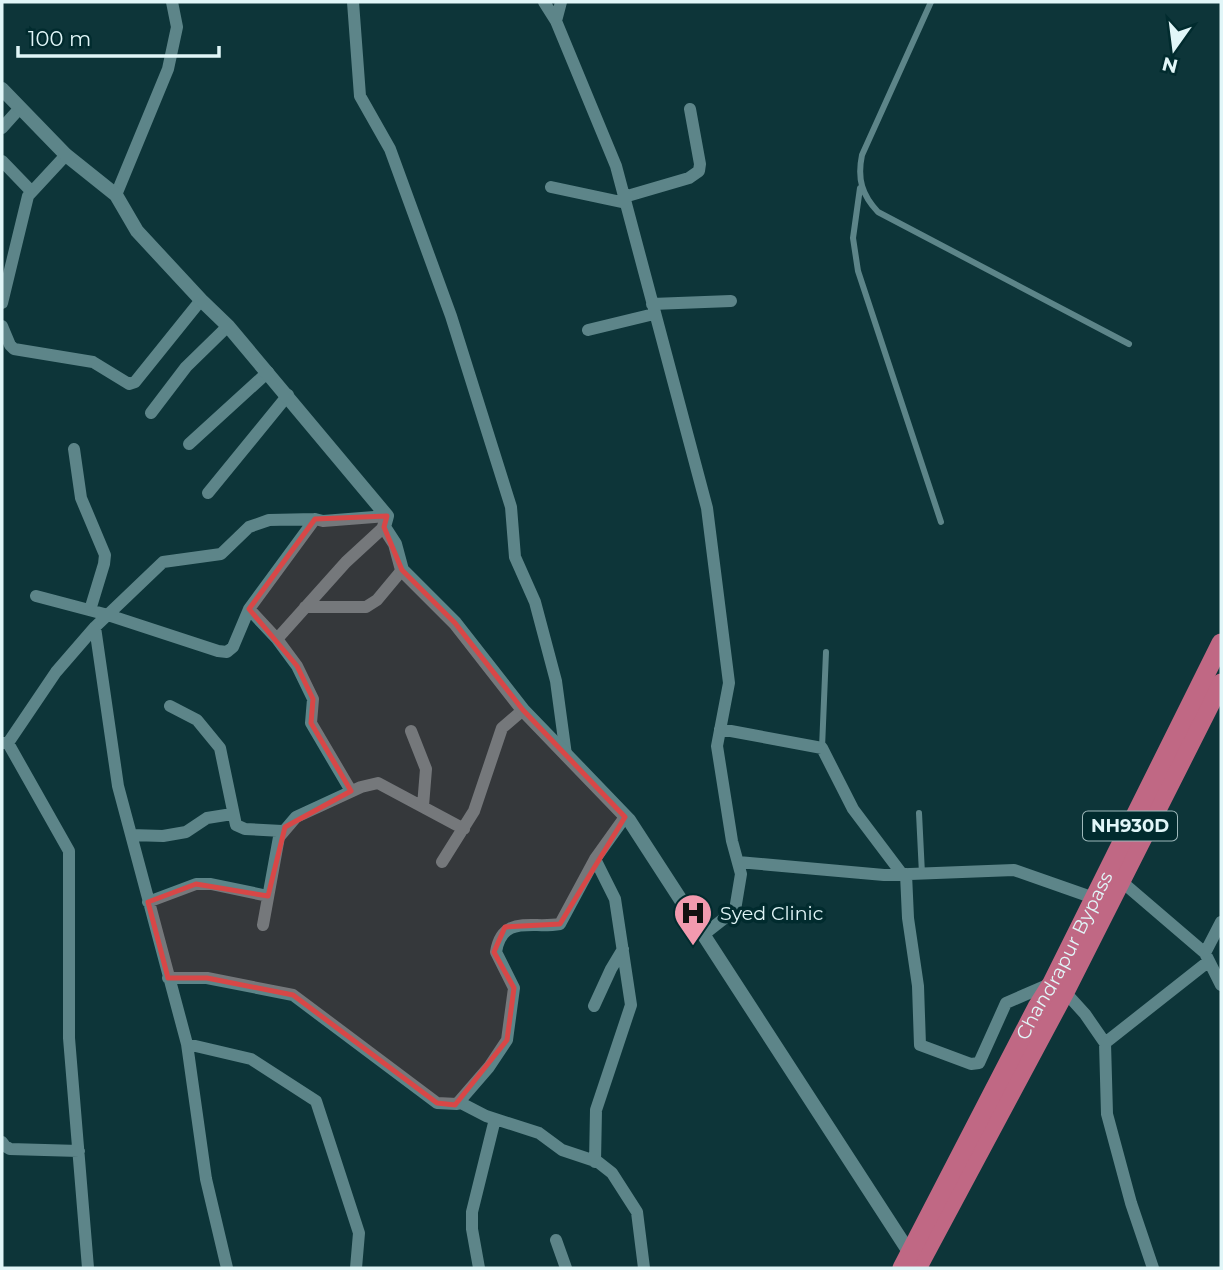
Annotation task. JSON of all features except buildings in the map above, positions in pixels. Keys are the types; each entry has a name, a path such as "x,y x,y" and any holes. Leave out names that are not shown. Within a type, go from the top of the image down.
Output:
{"highway":[{"name":"Chandrapur Bypass","path":"1059,987 1094,898 1221,643"},
{"name":"Chandrapur Bypass","path":"902,1268 1215,714 1221,683"},
{"name":"Chandrapur Bypass","path":"917,1268 1045,1011"}],"street":[{"path":"116,195 168,69 177,27 172,2"},
{"path":"353,2 360,96 390,149 451,316 511,507 515,557 535,602 556,681 566,755"},
{"path":"544,2 556,21 616,166 707,508 729,683 718,746 732,841 741,874 735,909 703,935"},
{"path":"556,21 561,2"},
{"path":"2,89 66,155 116,195 137,232 228,326 288,395 386,522 402,570 455,623 523,710 625,817 909,1254 925,1268"},
{"path":"2,128 19,109"},
{"path":"551,187 625,200 689,178 699,171 700,164 690,109"},
{"path":"2,303 26,201 31,191 66,155"},
{"path":"2,161 31,191"},
{"path":"2,326 10,345 15,349 93,362 129,384 135,382 201,300"},
{"path":"587,330 653,309 731,301"},
{"path":"151,414 186,368 228,326"},
{"path":"189,444 268,372"},
{"path":"208,493 288,395"},
{"path":"74,449 81,498 105,555 90,610"},
{"path":"36,596 108,615 226,652 233,647 249,609 315,519"},
{"path":"88,1268 69,1038 69,851 5,743 57,672 95,627 163,562 221,554 249,527 269,520 386,522"},
{"path":"277,639 386,522"},
{"path":"306,607 366,607 377,600 402,570"},
{"path":"249,609 294,662 313,699 311,723 351,791"},
{"path":"95,627 118,786 187,1044 205,1179 227,1268"},
{"path":"170,706 197,720 220,748 232,814 239,828 287,825 351,791 378,783 464,829"},
{"path":"442,862 476,807 502,728 523,710"},
{"path":"720,729 822,748 853,809 904,874 918,986 920,1045 971,1064 979,1063 1006,1003 1059,987 1085,1014 1105,1043 1107,1114 1131,1203 1153,1268"},
{"path":"411,731 426,769 423,806"},
{"path":"131,835 163,836 186,832 206,818 232,814"},
{"path":"457,1103 488,1069 508,1040 514,988 496,952 502,933 511,926 560,924 595,859 625,817"},
{"path":"263,925 287,825"},
{"path":"595,859 615,900 631,1005 596,1110 595,1161"},
{"path":"738,862 878,875 1014,870 1094,898"},
{"path":"1121,881 1207,957 1221,985"},
{"path":"148,902 197,884 211,884 268,896"},
{"path":"1105,1043 1207,957 1221,922"},
{"path":"594,1006 623,948"},
{"path":"168,978 207,978 293,995 438,1103 457,1103 539,1133 562,1150 595,1161 615,1177 637,1212 644,1268"},
{"path":"187,1044 251,1059 316,1101 359,1233 356,1268"},
{"path":"479,1268 471,1220 495,1119"},
{"path":"2,1142 10,1149 79,1151"},
{"path":"556,1240 566,1268"}],"lane":[{"path":"931,2 862,155 853,238 858,271 941,522"},
{"path":"860,185 866,200 878,212 1129,344"},
{"path":"822,748 826,652"},
{"path":"919,813 922,874"}],"highlighted area":[{"path":"387,516 384,527 402,570 455,623 523,710 625,817 560,924 505,927 494,952 514,988 507,1040 455,1105 437,1103 293,995 207,978 168,978 148,902 196,884 268,896 285,827 351,791 311,723 313,699 297,666 249,609 315,519"}],"place":[{"name":"Syed Clinic","path":"693,947"}]}
